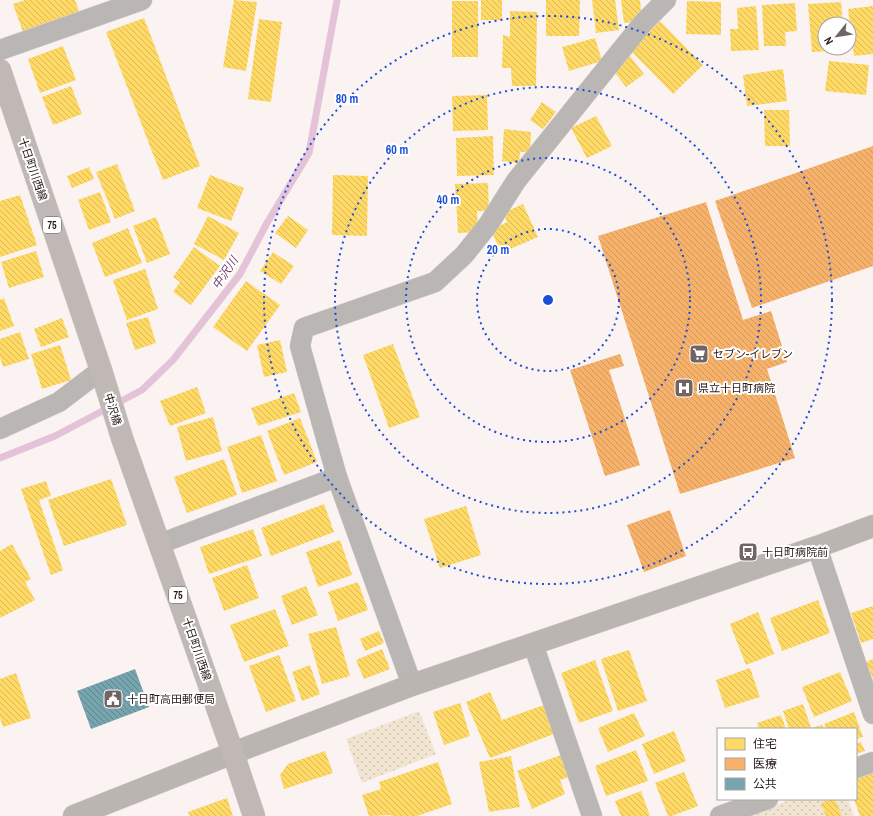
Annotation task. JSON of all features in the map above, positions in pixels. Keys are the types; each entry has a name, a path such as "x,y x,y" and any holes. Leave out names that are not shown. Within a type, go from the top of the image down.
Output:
{"main road":[{"name":"十日町川西線","path":"0,70 103,375"},
{"name":"中沢橋","path":"103,375 122,438"},
{"name":"十日町川西線","path":"122,438 254,816"}],"street":[{"path":"0,50 142,0"},
{"path":"412,685 337,477 300,346 304,328 435,282 464,255 488,225 521,174 643,23 666,0"},
{"path":"0,429 59,402 103,375"},
{"path":"159,544 337,477"},
{"path":"74,816 233,753 412,685 817,547 873,526"},
{"path":"817,547 873,714"},
{"path":"533,644 592,816"},
{"path":"857,768 873,762"},
{"path":"720,816 765,800"}],"shaded area":[{"path":"419,711 436,754 362,783 346,739"},
{"path":"789,800 848,800 854,816 744,816"}],"building: 住宅":[{"path":"25,0 75,0 79,11 23,32 13,4"},
{"path":"234,0 257,2 246,71 223,67"},
{"path":"481,0 502,0 502,20 481,20"},
{"path":"546,0 580,0 579,36 546,36"},
{"path":"592,0 615,0 619,30 596,33"},
{"path":"621,0 640,0 642,21 624,23"},
{"path":"452,1 478,1 478,57 452,57"},
{"path":"687,1 721,2 721,35 686,34"},
{"path":"841,2 842,16 817,16 817,52 812,52 808,4"},
{"path":"795,3 797,31 785,32 786,46 764,46 762,5"},
{"path":"756,6 759,50 731,51 730,29 738,29 737,8"},
{"path":"873,6 873,54 857,56 857,16 849,16 848,9"},
{"path":"510,11 537,12 536,86 512,86 511,68 502,68 503,35 510,37"},
{"path":"144,18 200,166 163,180 106,32"},
{"path":"259,19 282,22 271,102 248,99"},
{"path":"660,21 703,65 673,94 630,50"},
{"path":"595,38 602,61 569,71 562,47"},
{"path":"63,46 76,80 40,93 28,59"},
{"path":"630,56 644,74 626,87 612,69"},
{"path":"829,61 869,65 866,95 825,91"},
{"path":"783,69 787,101 747,106 743,75"},
{"path":"71,86 82,114 53,125 42,97"},
{"path":"487,95 488,130 453,131 452,96"},
{"path":"542,102 556,112 543,129 530,120"},
{"path":"764,110 789,110 790,146 765,146"},
{"path":"596,116 612,146 587,158 571,128"},
{"path":"504,129 531,132 530,152 520,152 519,163 502,161"},
{"path":"493,136 494,175 457,176 456,138"},
{"path":"117,164 135,211 115,219 96,172"},
{"path":"89,167 94,179 72,188 67,176"},
{"path":"210,175 244,188 231,221 197,208"},
{"path":"333,175 368,176 367,236 332,235"},
{"path":"488,183 489,211 477,211 478,232 458,233 455,184"},
{"path":"100,192 111,222 89,230 78,200"},
{"path":"20,195 37,245 0,257 0,201"},
{"path":"523,204 538,237 501,253 491,230 507,222 504,213"},
{"path":"208,216 239,233 224,260 194,244"},
{"path":"288,216 308,230 296,248 275,233"},
{"path":"156,217 170,254 147,263 133,226"},
{"path":"128,228 142,263 105,277 92,243"},
{"path":"194,247 220,266 191,305 173,292 180,282 173,277"},
{"path":"36,251 44,277 9,288 1,262"},
{"path":"273,252 294,266 281,284 260,271"},
{"path":"145,269 158,309 127,320 113,280"},
{"path":"246,281 280,305 247,351 213,327"},
{"path":"4,298 14,326 0,331 0,300"},
{"path":"148,317 156,343 135,350 126,323"},
{"path":"62,318 69,337 41,347 34,329"},
{"path":"20,332 29,359 3,367 0,357 0,339"},
{"path":"280,340 287,372 264,377 257,345"},
{"path":"393,344 420,417 389,428 363,355"},
{"path":"60,345 71,380 42,389 31,354"},
{"path":"197,387 206,413 170,426 160,401"},
{"path":"294,393 301,412 258,426 251,408"},
{"path":"213,417 222,451 186,461 177,427"},
{"path":"300,418 317,462 284,475 267,431"},
{"path":"261,435 277,481 242,493 227,447"},
{"path":"224,459 237,495 187,513 174,477"},
{"path":"111,479 127,525 64,546 48,500"},
{"path":"46,481 51,496 39,500 63,570 51,575 21,489"},
{"path":"324,504 334,532 271,556 261,528"},
{"path":"466,506 481,555 440,568 424,519"},
{"path":"253,529 262,556 209,574 200,547"},
{"path":"340,540 352,575 318,587 306,552"},
{"path":"12,544 31,579 25,582 35,600 0,618 0,551"},
{"path":"247,565 259,598 224,611 212,578"},
{"path":"358,582 368,610 338,621 328,592"},
{"path":"306,586 318,615 292,625 281,596"},
{"path":"818,600 830,633 782,651 770,618"},
{"path":"873,606 873,639 861,643 851,613"},
{"path":"275,609 289,646 244,662 230,625"},
{"path":"758,612 774,654 746,665 730,624"},
{"path":"336,627 350,676 322,684 308,634"},
{"path":"379,631 384,643 365,651 360,639"},
{"path":"382,649 390,669 364,679 356,660"},
{"path":"629,650 647,701 618,711 601,659"},
{"path":"279,655 296,701 266,712 249,666"},
{"path":"873,659 873,679 866,662"},
{"path":"595,660 613,711 579,723 561,673"},
{"path":"310,665 320,694 302,701 292,672"},
{"path":"750,668 760,697 725,708 716,680"},
{"path":"840,672 852,701 814,717 802,687"},
{"path":"16,673 31,718 3,727 0,718 0,679"},
{"path":"490,692 502,720 544,705 554,734 490,758 466,702"},
{"path":"460,703 470,736 444,745 433,712"},
{"path":"803,704 811,728 789,728 783,711"},
{"path":"854,712 863,737 857,739 857,728 826,728 824,724"},
{"path":"634,713 645,736 608,752 598,728"},
{"path":"781,715 786,728 759,728 757,723"},
{"path":"822,725 824,728 811,728"},
{"path":"674,731 686,761 654,774 642,744"},
{"path":"861,742 865,751 857,754 857,743"},
{"path":"636,750 648,781 606,796 595,766"},
{"path":"325,751 333,773 284,789 280,775 288,764"},
{"path":"561,755 569,777 560,780 565,794 532,809 517,771"},
{"path":"511,756 520,807 489,812 479,762"},
{"path":"438,762 452,804 417,816 369,816 362,795 381,789 379,782"},
{"path":"684,772 698,806 672,816 668,816 655,783"},
{"path":"873,773 873,816 860,816 854,800 857,800 857,779"},
{"path":"641,791 650,816 621,816 615,801"},
{"path":"227,798 233,816 190,816 188,812"},
{"path":"829,800 835,800 842,816 826,816 821,803"}],"building: 医療":[{"path":"873,146 873,266 752,308 715,201"},
{"path":"706,202 743,320 771,311 787,362 767,369 795,458 680,494 598,236"},
{"path":"620,354 624,366 609,370 640,465 605,476 570,370"},
{"path":"670,510 686,556 644,572 627,525"}],"building: 公共":[{"path":"135,669 149,707 91,729 77,691"}],"waterway":[{"name":"中沢川","path":"0,458 55,436 142,390 173,360 240,274 267,223 309,153 337,0"}],"place":[{"name":"セブン-イレブン","path":"699,354"},
{"name":"県立十日町病院","path":"684,388"},
{"name":"十日町病院前","path":"748,552"},
{"name":"十日町高田郵便局","path":"113,699"}]}
